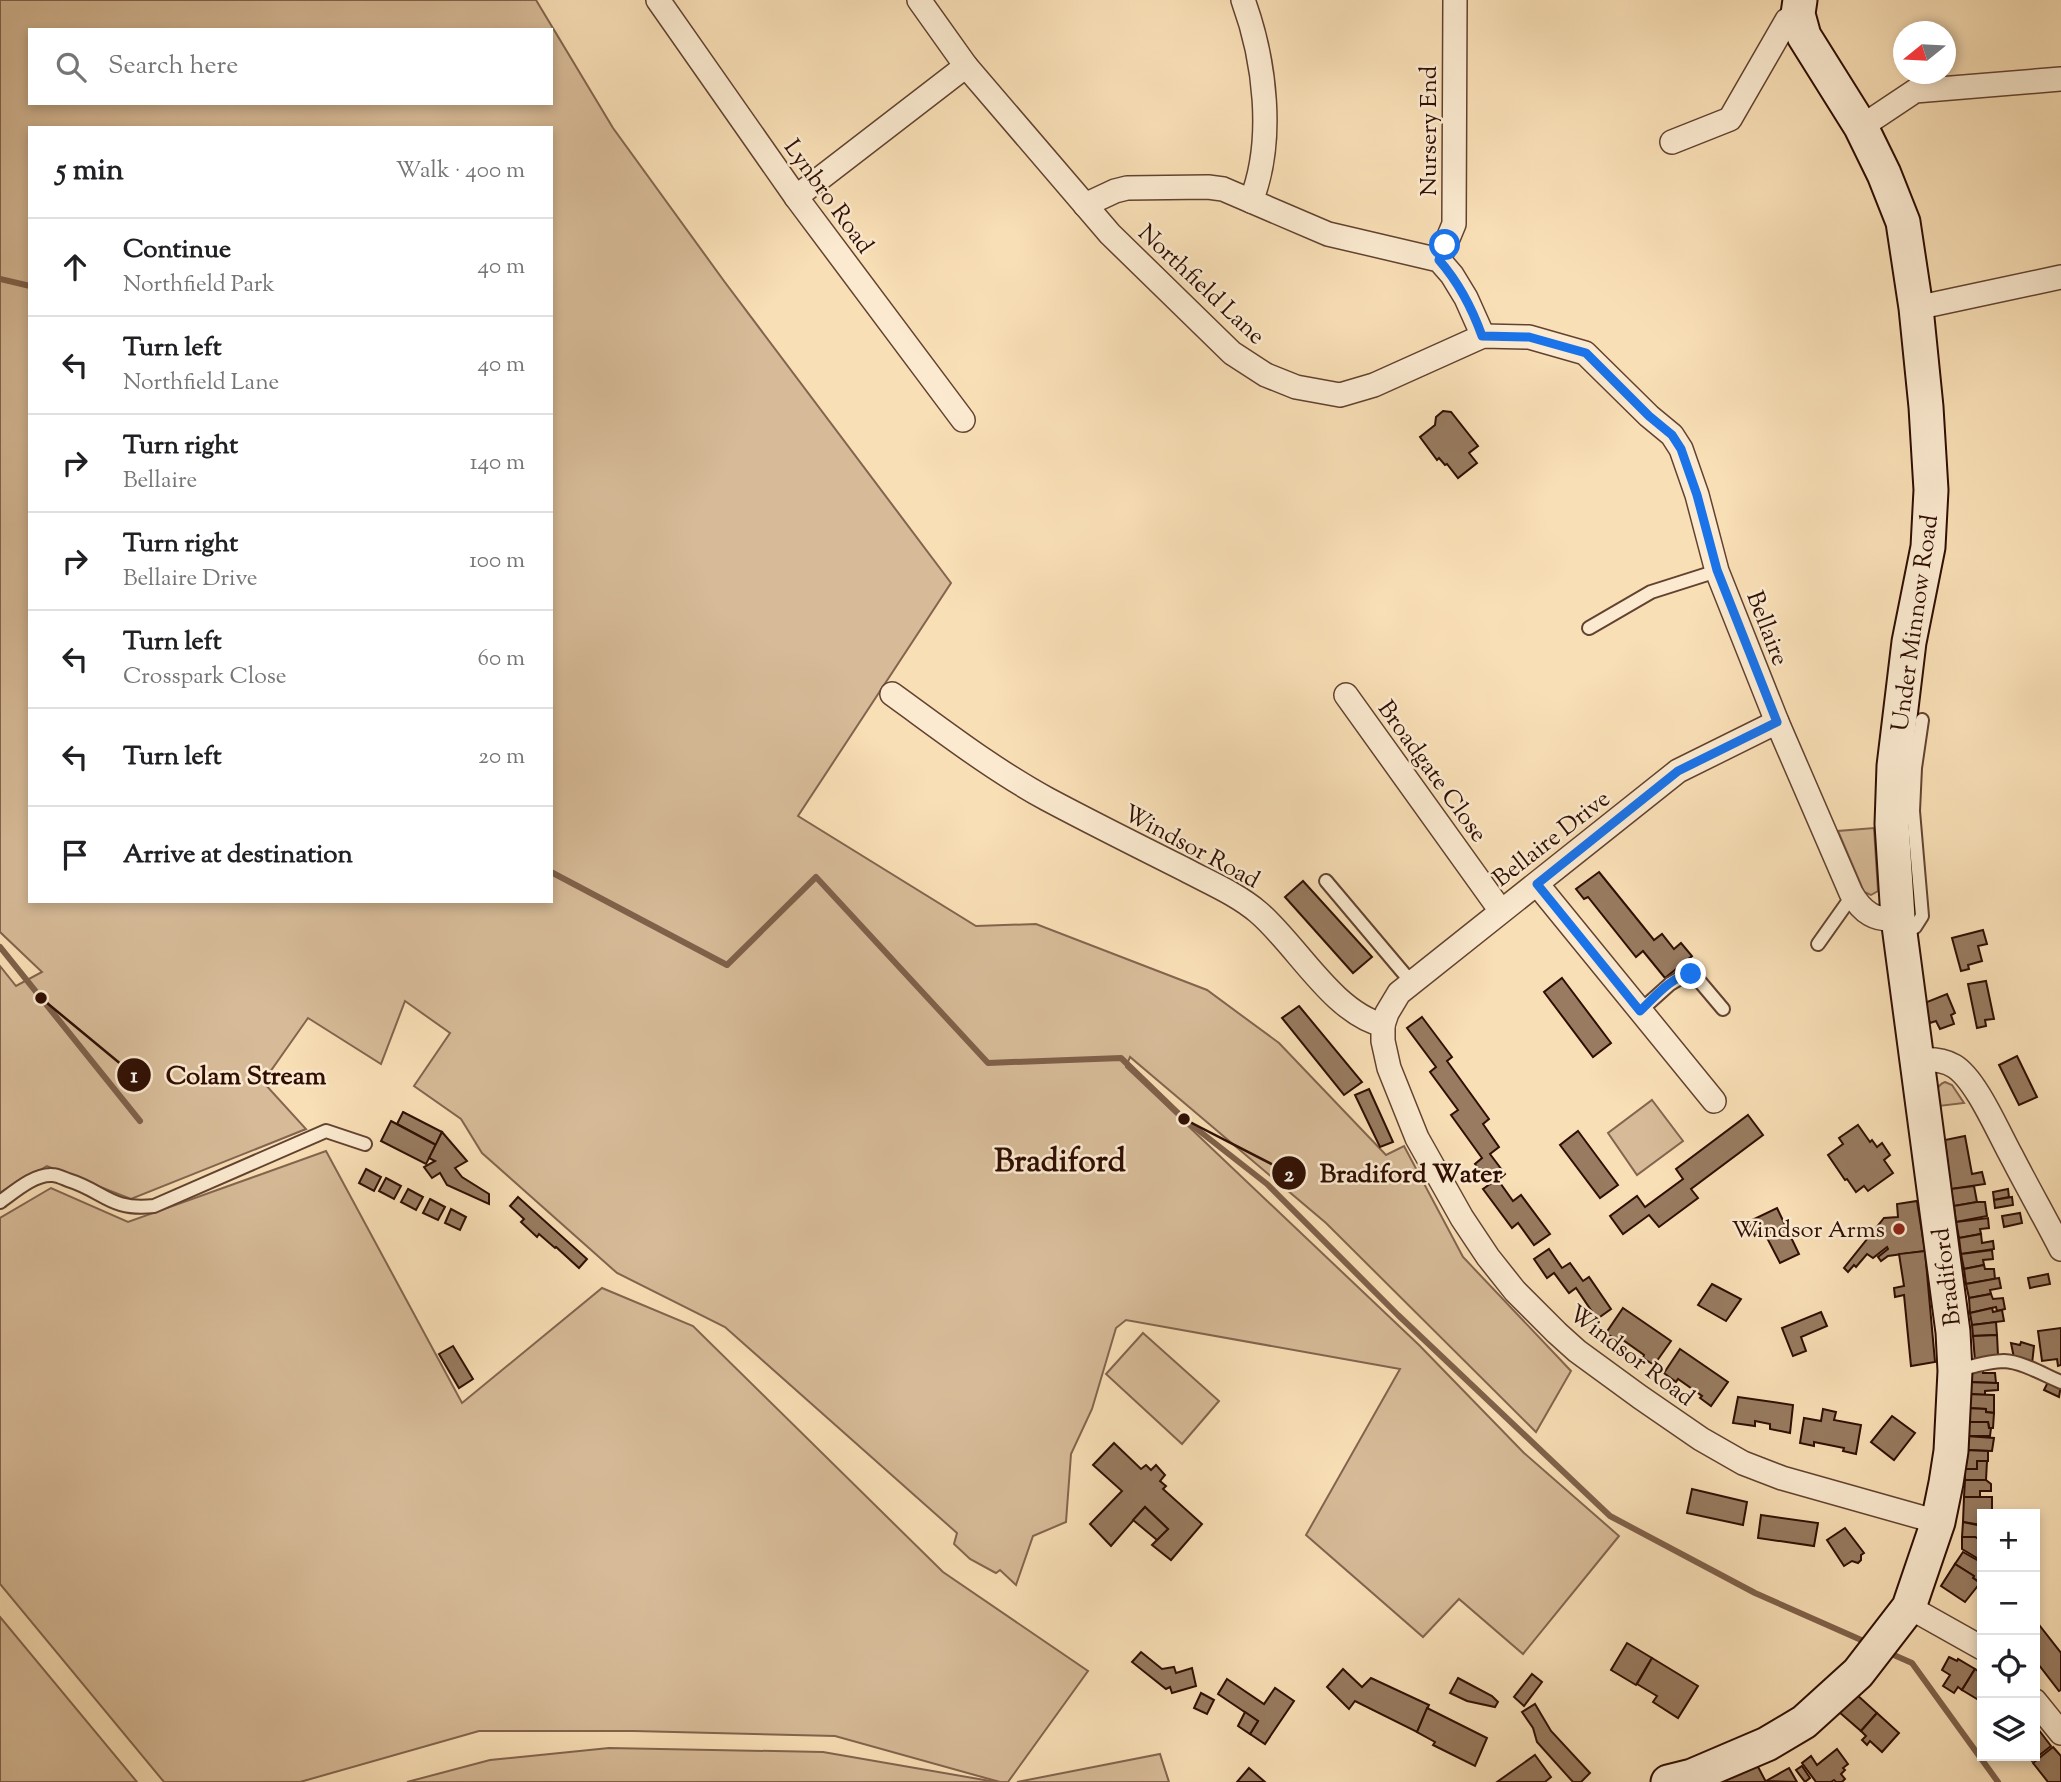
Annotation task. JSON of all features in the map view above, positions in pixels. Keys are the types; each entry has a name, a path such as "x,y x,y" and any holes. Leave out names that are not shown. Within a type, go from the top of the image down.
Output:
{"street":[{"name":"Lynbro Road","path":"658,0 796,198 963,420"},
{"name":"Northfield Lane","path":"919,0 966,66 1110,234 1232,353 1266,375 1296,387 1340,396 1374,385 1482,336 1529,337 1586,353"},
{"path":"1243,0 1254,36 1265,114 1263,163 1251,201"},
{"name":"Nursery End","path":"1439,260 1454,223 1455,0"},
{"path":"1672,142 1730,119 1787,20 1799,7"},
{"name":"Under Minnow Road","path":"1799,7 1804,36 1861,127 1903,222 1916,308 1931,490 1928,547 1909,642 1892,791 1899,927"},
{"path":"796,198 966,66"},
{"path":"1861,127 1915,91 2061,79"},
{"path":"1085,205 1115,191 1146,187 1208,187 1223,190 1328,234 1439,260 1466,298 1482,336"},
{"path":"1916,308 2061,277"},
{"name":"Bellaire","path":"1586,353 1649,416 1672,435 1681,449 1697,495 1717,570 1777,722 1852,896 1864,912 1874,918 1888,920 1899,927"},
{"name":"Windsor Road","path":"892,694 971,751 1045,798 1248,905 1265,919 1338,998 1383,1026 1383,1041 1389,1068 1417,1138 1462,1218 1515,1291 1577,1351 1711,1445 1743,1463 1782,1478 1938,1522"},
{"name":"Broadgate Close","path":"1346,695 1501,911"},
{"name":"Bellaire Drive","path":"1383,1026 1394,999 1412,983 1678,771 1777,722"},
{"path":"1537,884 1714,1101"},
{"name":"Bradiford","path":"1668,1782 1692,1776 1767,1744 1804,1722 1825,1705 1871,1658 1901,1617 1938,1522 1951,1451 1955,1371 1953,1332 1899,927"},
{"path":"1917,1060 1932,1059 1944,1062 1955,1066 1964,1074 2061,1248"},
{"path":"1901,1617 1977,1646"},
{"path":"2040,1707 2061,1733"}],"lane":[{"path":"1589,628 1651,592 1717,570"},
{"path":"1899,927 1915,928 1922,916 1913,811 1922,720"},
{"path":"1326,881 1412,983"},
{"path":"1818,944 1852,896"},
{"path":"1640,1011 1670,984 1687,974 1696,977 1723,1009"},
{"path":"0,1202 37,1178 52,1175 75,1182 113,1203 135,1208 154,1206 327,1131 365,1144"},
{"path":"1955,1371 2007,1361 2061,1382"}],"shaded area":[{"path":"0,0 536,0 553,28 28,28 28,105 553,105 553,28 613,128 724,281 951,583 798,816 976,926 1036,924 1207,990 1279,1043 1386,1155 1404,1146 1463,1257 1571,1371 1536,1432 1326,1223 1130,1057 1126,1067 1419,1345 1524,1453 1619,1536 1523,1654 1459,1599 1423,1637 1306,1535 1400,1369 1126,1320 1116,1328 1092,1409 1071,1454 1066,1522 1033,1536 1016,1585 1000,1570 996,1573 970,1559 954,1544 957,1533 725,1327 617,1273 482,1153 461,1119 414,1086 450,1033 405,1001 381,1064 308,1018 263,1082 306,1129 131,1199 47,1166 0,1193 0,966 16,986 42,972 0,932"},
{"path":"1874,828 1878,891 1871,895 1864,892 1838,831"},
{"path":"1945,1082 1952,1085 1964,1103 1939,1106 1938,1089"},
{"path":"1652,1100 1683,1141 1637,1175 1608,1133"},
{"path":"326,1151 462,1403 602,1288 693,1326 943,1572 1088,1671 1008,1782 835,1736 634,1731 479,1731 300,1782 164,1782 0,1584 0,1218 51,1188 128,1222"},
{"path":"1143,1333 1219,1401 1182,1444 1106,1374"},
{"path":"0,1617 137,1782 0,1782"},
{"path":"609,1748 823,1752 996,1782 407,1782 490,1760"},
{"path":"1160,1754 1169,1782 1017,1782"}],"building":[{"path":"1443,411 1451,412 1478,446 1469,453 1477,463 1458,478 1447,464 1439,458 1437,460 1420,437 1435,425 1436,417"},
{"path":"1599,872 1654,940 1662,934 1674,949 1681,943 1692,956 1665,978 1643,951 1636,957 1588,897 1584,899 1576,889"},
{"path":"1303,881 1372,957 1353,973 1285,897"},
{"path":"1983,930 1987,944 1978,946 1982,961 1968,965 1969,969 1961,971 1952,938"},
{"path":"1562,978 1611,1043 1593,1057 1544,992"},
{"path":"1986,981 1994,1019 1985,1020 1986,1026 1977,1028 1968,984"},
{"path":"1947,994 1955,1013 1951,1015 1954,1024 1940,1029 1936,1021 1930,1023 1922,1004"},
{"path":"1299,1006 1362,1082 1344,1095 1282,1018"},
{"path":"1422,1017 1452,1057 1447,1061 1489,1119 1483,1124 1499,1147 1490,1154 1505,1174 1498,1180 1513,1201 1521,1195 1550,1234 1534,1245 1518,1223 1512,1228 1483,1189 1490,1184 1475,1164 1482,1158 1451,1115 1458,1110 1430,1072 1436,1067 1407,1028"},
{"path":"2017,1056 2037,1097 2019,1105 1999,1065"},
{"path":"1369,1089 1393,1142 1380,1147 1355,1095"},
{"path":"403,1112 442,1132 436,1145 397,1124"},
{"path":"1748,1115 1763,1135 1691,1189 1698,1198 1659,1227 1649,1215 1623,1234 1610,1216 1637,1196 1645,1207 1683,1179 1676,1169"},
{"path":"391,1121 436,1145 426,1164 381,1141"},
{"path":"1858,1125 1870,1142 1872,1140 1877,1147 1882,1143 1890,1155 1884,1160 1893,1173 1868,1191 1864,1186 1856,1192 1828,1155 1843,1144 1839,1138"},
{"path":"1578,1131 1618,1185 1600,1198 1560,1145"},
{"path":"442,1132 467,1161 455,1168 462,1177 489,1194 489,1204 447,1185 440,1173 432,1178 424,1167 435,1161 429,1158"},
{"path":"1965,1136 1972,1174 1982,1172 1985,1184 1951,1189 1945,1140"},
{"path":"366,1169 381,1177 374,1191 359,1183"},
{"path":"386,1178 401,1186 394,1199 379,1191"},
{"path":"1974,1186 1977,1202 1954,1206 1951,1189"},
{"path":"408,1189 423,1197 416,1210 401,1202"},
{"path":"2008,1189 2009,1197 1994,1200 1993,1192"},
{"path":"518,1197 587,1259 579,1268 556,1247 539,1234 537,1237 521,1222 524,1219 510,1206"},
{"path":"2012,1197 2013,1205 1995,1208 1994,1200"},
{"path":"430,1199 445,1207 438,1220 423,1213"},
{"path":"1917,1201 1925,1251 1888,1256 1881,1261 1878,1257 1887,1247 1873,1258 1867,1254 1848,1272 1844,1268 1884,1218 1898,1217 1897,1204"},
{"path":"1985,1202 1987,1216 1956,1222 1954,1206"},
{"path":"1777,1208 1799,1254 1780,1263 1764,1232 1755,1236 1748,1222"},
{"path":"451,1209 466,1217 460,1230 445,1223"},
{"path":"2020,1213 2022,1223 2004,1227 2002,1216"},
{"path":"1988,1218 1989,1228 1980,1229 1981,1234 1959,1238 1956,1222"},
{"path":"1981,1234 1982,1243 1993,1241 1994,1249 1961,1254 1959,1238"},
{"path":"1549,1249 1562,1268 1570,1263 1583,1281 1589,1277 1611,1309 1597,1319 1576,1288 1569,1293 1554,1273 1547,1278 1534,1259"},
{"path":"1992,1250 1993,1259 1983,1260 1984,1265 1964,1269 1961,1254"},
{"path":"1925,1251 1935,1362 1911,1366 1904,1295 1895,1297 1894,1288 1904,1286 1899,1254"},
{"path":"1984,1265 1985,1269 1994,1269 1995,1279 1966,1284 1964,1269"},
{"path":"2048,1274 2050,1284 2030,1288 2028,1278"},
{"path":"1999,1278 2001,1288 1990,1290 1991,1294 1969,1298 1966,1284"},
{"path":"1712,1284 1741,1299 1726,1321 1698,1305"},
{"path":"1991,1294 1993,1299 2003,1298 2005,1309 1997,1311 1996,1307 1970,1313 1969,1298"},
{"path":"1623,1308 1671,1341 1654,1365 1620,1338 1618,1341 1606,1333"},
{"path":"1992,1308 1993,1312 2002,1310 2004,1321 1972,1325 1970,1313"},
{"path":"1821,1312 1827,1326 1801,1337 1806,1351 1793,1356 1782,1328"},
{"path":"1996,1322 1997,1335 1973,1336 1972,1325"},
{"path":"2061,1328 2061,1365 2058,1366 2057,1359 2042,1361 2038,1331"},
{"path":"1997,1335 1998,1355 1975,1361 1973,1336"},
{"path":"2021,1342 2034,1346 2032,1364 2014,1358 2011,1343 2020,1345"},
{"path":"453,1346 473,1379 459,1388 439,1354"},
{"path":"1680,1349 1728,1382 1711,1406 1678,1379 1676,1382 1664,1373"},
{"path":"1983,1370 1983,1373 1995,1373 1996,1383 1966,1382 1966,1375"},
{"path":"2049,1380 2061,1385 2059,1397 2044,1390"},
{"path":"1966,1382 1998,1383 1998,1390 1985,1391 1985,1395 1967,1394"},
{"path":"1967,1394 1994,1395 1994,1413 1986,1412 1986,1409 1966,1408"},
{"path":"1738,1397 1793,1405 1790,1433 1770,1429 1770,1424 1755,1421 1755,1426 1733,1423"},
{"path":"1966,1408 1986,1409 1986,1412 1994,1413 1993,1428 1989,1428 1988,1422 1966,1422"},
{"path":"1823,1409 1836,1412 1834,1420 1861,1425 1856,1454 1843,1451 1844,1448 1814,1442 1814,1446 1800,1443 1804,1418 1821,1421"},
{"path":"1892,1416 1915,1433 1894,1460 1871,1442"},
{"path":"1966,1422 1988,1422 1991,1428 1990,1436 1966,1436"},
{"path":"1966,1436 1994,1438 1992,1451 1965,1450"},
{"path":"1114,1443 1141,1469 1146,1465 1151,1470 1156,1465 1165,1475 1160,1481 1166,1486 1163,1489 1202,1524 1171,1560 1152,1545 1168,1529 1145,1507 1111,1546 1090,1524 1122,1491 1093,1465"},
{"path":"1965,1450 1988,1451 1988,1461 1977,1461 1977,1469 1965,1469"},
{"path":"1977,1461 1987,1461 1986,1480 1965,1480 1965,1469 1977,1469"},
{"path":"1965,1480 1986,1480 1991,1484 1991,1491 1980,1491 1980,1497 1964,1497"},
{"path":"1692,1489 1747,1502 1743,1525 1687,1513"},
{"path":"1964,1497 1992,1497 1992,1509 1977,1509 1977,1524 1963,1522"},
{"path":"1145,1507 1168,1529 1157,1540 1133,1520"},
{"path":"1761,1515 1818,1523 1814,1546 1758,1538"},
{"path":"1963,1522 1977,1525 1977,1538 1962,1537"},
{"path":"1845,1528 1864,1553 1858,1563 1852,1561 1844,1566 1827,1540"},
{"path":"1962,1537 1977,1538 1977,1558 1962,1549"},
{"path":"1963,1552 1977,1560 1977,1581 1974,1576 1955,1564"},
{"path":"1955,1564 1977,1581 1977,1587 1965,1602 1941,1586"},
{"path":"2040,1626 2061,1653 2059,1691 2040,1666"},
{"path":"1627,1643 1652,1658 1636,1685 1611,1670"},
{"path":"1141,1652 1162,1669 1174,1667 1176,1673 1192,1668 1196,1686 1172,1693 1170,1687 1166,1689 1132,1662"},
{"path":"1949,1657 1975,1669 1962,1690 1958,1687 1954,1693 1943,1686 1950,1675 1942,1670"},
{"path":"1652,1658 1698,1686 1678,1718 1653,1702 1657,1696 1637,1684"},
{"path":"1343,1669 1362,1687 1371,1678 1429,1705 1417,1732 1355,1701 1349,1709 1327,1687"},
{"path":"1975,1669 1977,1699 1962,1690"},
{"path":"1532,1674 1542,1682 1524,1706 1514,1697"},
{"path":"1458,1678 1492,1696 1498,1702 1495,1707 1467,1701 1450,1693"},
{"path":"1227,1679 1264,1704 1275,1688 1294,1701 1265,1744 1250,1734 1258,1721 1218,1694"},
{"path":"1201,1693 1214,1700 1207,1714 1194,1708"},
{"path":"1856,1694 1877,1713 1861,1731 1839,1712"},
{"path":"1535,1704 1551,1731 1590,1773 1581,1782 1573,1782 1537,1742 1533,1728 1522,1712"},
{"path":"1427,1708 1487,1738 1475,1766 1433,1745 1435,1742 1417,1732"},
{"path":"1245,1712 1258,1721 1250,1734 1238,1726"},
{"path":"1877,1713 1899,1733 1882,1752 1870,1741 1867,1745 1862,1740 1866,1736 1861,1731"},
{"path":"2040,1732 2051,1746 2040,1755"},
{"path":"2053,1747 2061,1756 2061,1782 2048,1782 2033,1763 2040,1761 2040,1757"},
{"path":"1837,1749 1848,1764 1841,1774 1845,1779 1842,1782 1816,1782 1802,1763 1811,1756 1817,1765"},
{"path":"1535,1755 1551,1777 1545,1782 1497,1782"},
{"path":"1756,1763 1766,1782 1712,1782"},
{"path":"1802,1766 1810,1778 1805,1782 1796,1770"},
{"path":"1249,1768 1265,1782 1237,1782"},
{"path":"1789,1768 1797,1782 1766,1781"}],"waterway":[{"path":"0,279 28,286"},
{"path":"553,873 727,965 816,877 988,1063 1121,1058 1184,1119 1267,1184 1398,1315 1610,1516 1755,1593 1868,1643"},
{"path":"0,947 140,1121"},
{"path":"1887,1652 1912,1663 1998,1782"}],"place":[{"name":"Colam Stream","path":"41,998"},
{"name":"Bradiford Water","path":"1184,1119"},
{"name":"Windsor Arms","path":"1899,1229"}],"district":[{"name":"Bradiford","path":"1060,1160"}],"route":[{"path":"1445,245 1439,260 1466,298 1482,336 1529,337 1586,353 1649,416 1672,435 1681,449 1697,495 1717,570 1777,722 1678,771 1537,884 1640,1011 1670,984 1691,974"}]}
